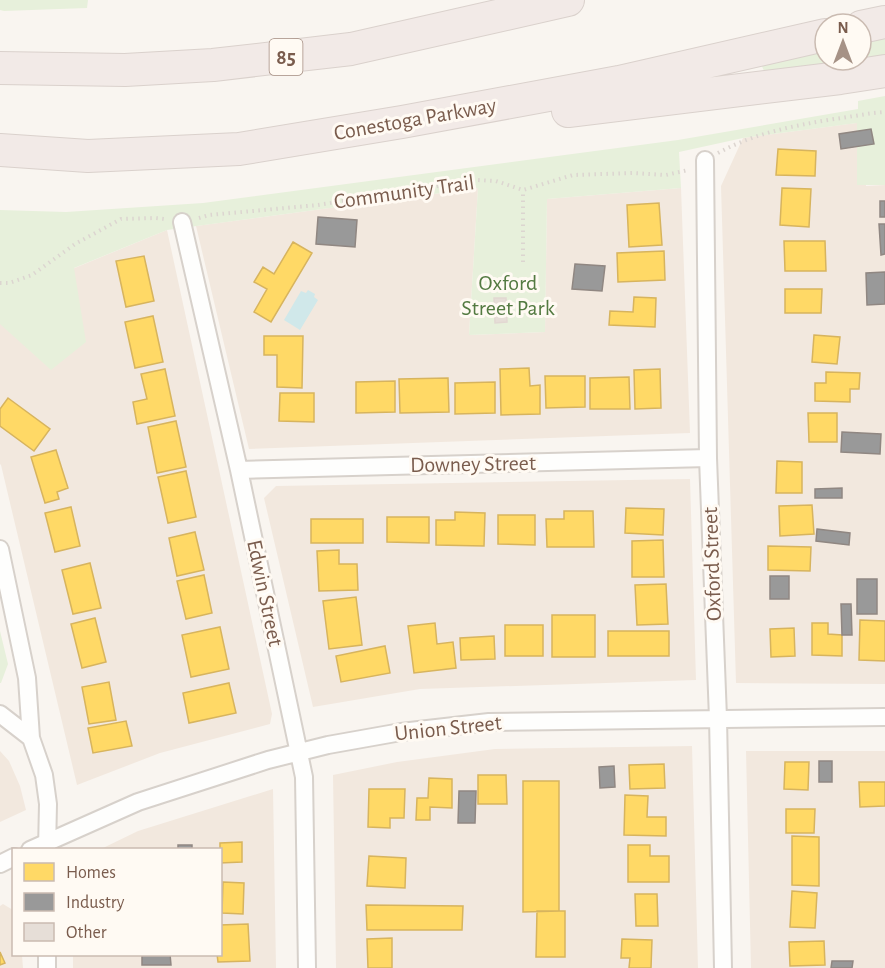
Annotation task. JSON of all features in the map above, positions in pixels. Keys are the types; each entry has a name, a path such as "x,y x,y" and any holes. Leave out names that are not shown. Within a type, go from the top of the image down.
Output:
{"highway":[{"name":"85","path":"0,68 125,70 213,65 351,49 567,0"},
{"name":"Conestoga Parkway","path":"0,150 88,156 239,149 619,82 813,38"},
{"path":"402,122 494,120 885,71"}],"street":[{"name":"Oxford Street","path":"705,160 708,458 718,718 723,968"},
{"name":"Edwin Street","path":"182,222 304,777 307,968"},
{"name":"Downey Street","path":"238,470 708,458"},
{"path":"0,549 27,678 31,738 44,775 48,804 47,846"},
{"path":"0,714 31,738"},
{"name":"Union Street","path":"47,846 138,802 268,760 401,732 489,722 885,717"}],"path":[{"path":"523,262 523,190 573,175 633,173 666,175 686,172 731,146 761,134 798,125 885,112"},
{"name":"Community Trail","path":"0,283 9,283 32,275 75,244 121,219 155,218 182,222 209,215 318,205 477,180 496,181 523,190"}],"shaded area":[{"path":"864,122 866,186 885,185 885,684 736,683 721,186 743,138"},
{"path":"478,188 469,335 545,332 547,199 681,188 690,433 249,449 196,226"},
{"path":"167,230 272,714 270,724 160,753 77,785 0,464 0,300"},
{"path":"690,479 696,680 420,689 313,707 264,498 276,486"},
{"path":"692,746 698,968 336,968 333,775 397,762 495,749"},
{"path":"0,751 9,761 20,786 26,810 0,822"},
{"path":"746,751 885,751 885,968 751,968"},
{"path":"273,789 276,968 73,968 73,956 222,956 222,848 103,848 138,831"},
{"path":"3,904 12,909 12,956 22,956 23,968 0,968 0,906"}],"green space":[{"path":"0,0 88,0 87,8 4,11 0,10"},
{"path":"885,35 885,58 873,60 873,38"},
{"path":"813,51 813,67 765,73 760,62"},
{"name":"Oxford Street Park","path":"885,96 885,185 857,185 857,123 743,138 679,152 681,188 547,199 545,332 469,335 478,188 167,230 74,268 86,342 51,370 0,324 0,210 66,212 203,203 678,140 858,109 858,101"},
{"path":"0,631 8,664 1,683 0,683"}],"water":[{"path":"308,290 315,294 314,297 318,300 300,330 284,320 301,291 306,293"}],"building: Homes":[{"path":"778,149 816,151 815,176 776,175"},
{"path":"782,188 811,189 809,227 780,225"},
{"path":"659,203 662,245 629,247 627,205"},
{"path":"784,241 825,241 826,271 785,271"},
{"path":"293,242 312,253 271,322 254,312 267,289 254,282 263,267 274,274"},
{"path":"664,251 665,280 618,282 617,253"},
{"path":"144,256 154,301 126,307 116,261"},
{"path":"785,289 822,289 821,313 785,313"},
{"path":"634,297 656,298 655,327 609,325 610,311 633,312"},
{"path":"153,316 163,362 135,368 125,322"},
{"path":"814,335 840,337 837,364 812,362"},
{"path":"264,336 303,336 302,388 277,387 277,355 264,355"},
{"path":"529,368 530,386 540,385 540,414 501,415 500,369"},
{"path":"165,369 175,416 137,424 133,402 147,399 141,374"},
{"path":"660,369 661,408 635,409 634,370"},
{"path":"826,372 860,373 859,389 850,389 850,402 815,401 815,383 826,383"},
{"path":"545,376 585,376 585,407 546,408"},
{"path":"629,377 630,409 590,409 590,378"},
{"path":"448,378 449,412 400,413 399,379"},
{"path":"395,381 395,412 356,413 356,382"},
{"path":"495,382 495,413 455,414 455,383"},
{"path":"280,393 314,393 314,422 279,421"},
{"path":"8,398 50,429 34,451 0,426 0,409"},
{"path":"808,413 837,413 837,442 809,442"},
{"path":"176,421 186,467 157,473 148,427"},
{"path":"56,450 68,488 57,492 59,499 45,503 31,457"},
{"path":"777,461 802,462 802,493 776,493"},
{"path":"186,471 196,517 168,523 158,477"},
{"path":"812,505 814,534 780,536 779,506"},
{"path":"71,507 80,546 55,552 45,513"},
{"path":"626,508 664,509 663,535 625,533"},
{"path":"564,511 593,511 594,547 547,547 546,519 564,519"},
{"path":"455,512 485,513 484,546 436,545 436,520 455,520"},
{"path":"498,515 535,515 535,545 498,544"},
{"path":"387,517 429,517 429,543 387,542"},
{"path":"311,519 363,519 363,543 311,543"},
{"path":"195,532 204,570 177,576 169,538"},
{"path":"663,540 664,577 632,577 632,541"},
{"path":"768,546 811,547 810,571 768,570"},
{"path":"339,550 339,564 357,564 358,590 319,591 317,551"},
{"path":"90,563 101,608 73,614 62,570"},
{"path":"204,575 212,613 186,619 177,581"},
{"path":"666,584 668,624 637,625 635,585"},
{"path":"356,597 362,645 329,649 323,601"},
{"path":"552,615 595,615 595,657 552,657"},
{"path":"95,618 106,662 82,668 71,624"},
{"path":"860,620 885,621 885,661 859,660"},
{"path":"435,623 437,644 453,642 456,668 414,673 408,626"},
{"path":"812,623 828,623 828,634 842,635 842,656 812,655"},
{"path":"505,625 543,625 543,656 505,656"},
{"path":"220,627 229,669 191,677 182,635"},
{"path":"794,628 795,656 771,657 770,629"},
{"path":"608,631 669,631 669,656 608,656"},
{"path":"494,636 495,659 461,660 460,638"},
{"path":"385,646 390,673 341,682 336,656"},
{"path":"109,682 116,720 89,724 82,687"},
{"path":"229,683 236,713 189,723 183,693"},
{"path":"126,721 132,746 93,753 88,728"},
{"path":"785,762 809,762 808,790 784,789"},
{"path":"664,764 665,788 630,789 629,765"},
{"path":"478,775 506,775 507,804 478,804"},
{"path":"429,778 452,779 452,808 430,807 430,820 416,820 417,798 428,798"},
{"path":"523,781 559,781 559,911 523,912"},
{"path":"859,782 885,782 885,806 860,807"},
{"path":"369,789 405,789 404,818 390,818 390,828 368,827"},
{"path":"625,795 648,796 647,817 666,817 666,836 624,835"},
{"path":"786,809 815,809 814,833 786,833"},
{"path":"792,836 819,837 819,886 792,885"},
{"path":"242,842 242,862 222,863 220,843"},
{"path":"628,845 650,845 650,856 669,856 669,882 628,882"},
{"path":"369,856 406,858 405,888 367,886"},
{"path":"223,882 244,883 243,914 222,913"},
{"path":"792,891 817,893 815,928 790,927"},
{"path":"635,894 657,894 658,926 636,926"},
{"path":"366,905 463,906 462,930 367,930"},
{"path":"537,911 565,911 565,957 536,957"},
{"path":"248,924 250,961 218,962 217,956 222,956 222,925"},
{"path":"392,938 392,968 368,968 367,939"},
{"path":"622,939 652,940 651,968 629,968 630,958 621,958"},
{"path":"824,941 825,965 790,966 789,942"},
{"path":"0,952 5,963 0,965"}],"building: Industry":[{"path":"871,129 874,144 841,149 839,134"},
{"path":"880,201 885,201 885,217 880,217"},
{"path":"318,217 357,220 355,247 316,244"},
{"path":"879,224 885,224 885,254 881,255"},
{"path":"575,264 605,266 602,291 572,289"},
{"path":"885,272 885,304 867,305 866,273"},
{"path":"842,432 881,434 880,454 841,452"},
{"path":"842,488 842,498 815,498 815,489"},
{"path":"817,529 850,533 849,545 816,541"},
{"path":"770,576 789,576 789,599 770,599"},
{"path":"857,579 877,579 877,614 857,614"},
{"path":"841,604 851,604 852,635 842,635"},
{"path":"819,761 832,761 832,782 819,782"},
{"path":"614,766 615,787 600,788 599,767"},
{"path":"459,791 476,791 475,823 458,823"},
{"path":"178,845 192,845 192,848 178,848"},
{"path":"142,956 170,956 171,965 142,965"},
{"path":"832,961 853,961 852,968 831,968"}],"building: Other":[{"path":"494,298 506,298 507,322 495,323"}]}
